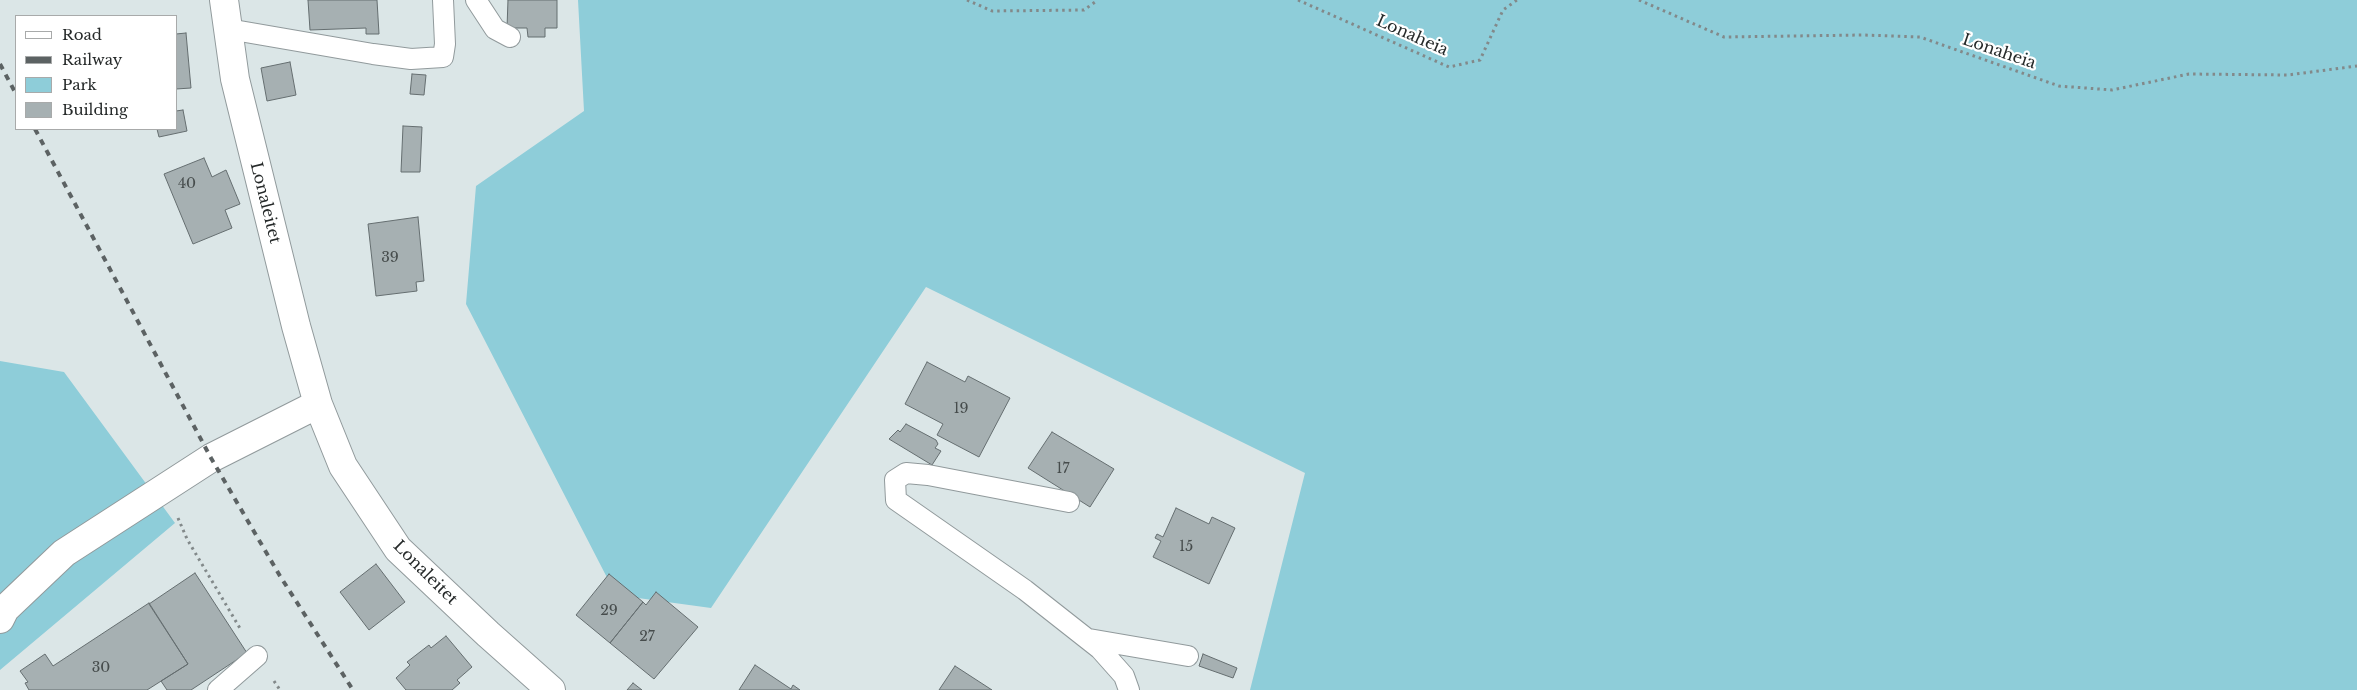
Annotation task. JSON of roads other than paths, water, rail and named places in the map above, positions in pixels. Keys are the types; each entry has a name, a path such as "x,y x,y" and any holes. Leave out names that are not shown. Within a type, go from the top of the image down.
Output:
{"street":[{"name":"Lonaleitet","path":"224,0 235,79 260,183 318,404 343,466 398,549 488,634 551,690"},
{"path":"0,619 5,609 64,552 211,458 318,404"}],"lane":[{"path":"228,29 373,54 411,58 443,57 445,44 443,0"},
{"path":"476,0 495,29 510,37"},
{"path":"1069,502 928,475 906,473 895,480 896,500 1025,590 1088,639 1124,676 1129,690"},
{"path":"1088,639 1188,656"},
{"path":"218,690 257,656"}],"railway":[{"path":"0,64 15,92"},
{"path":"36,130 211,458 280,576 353,690"}]}
